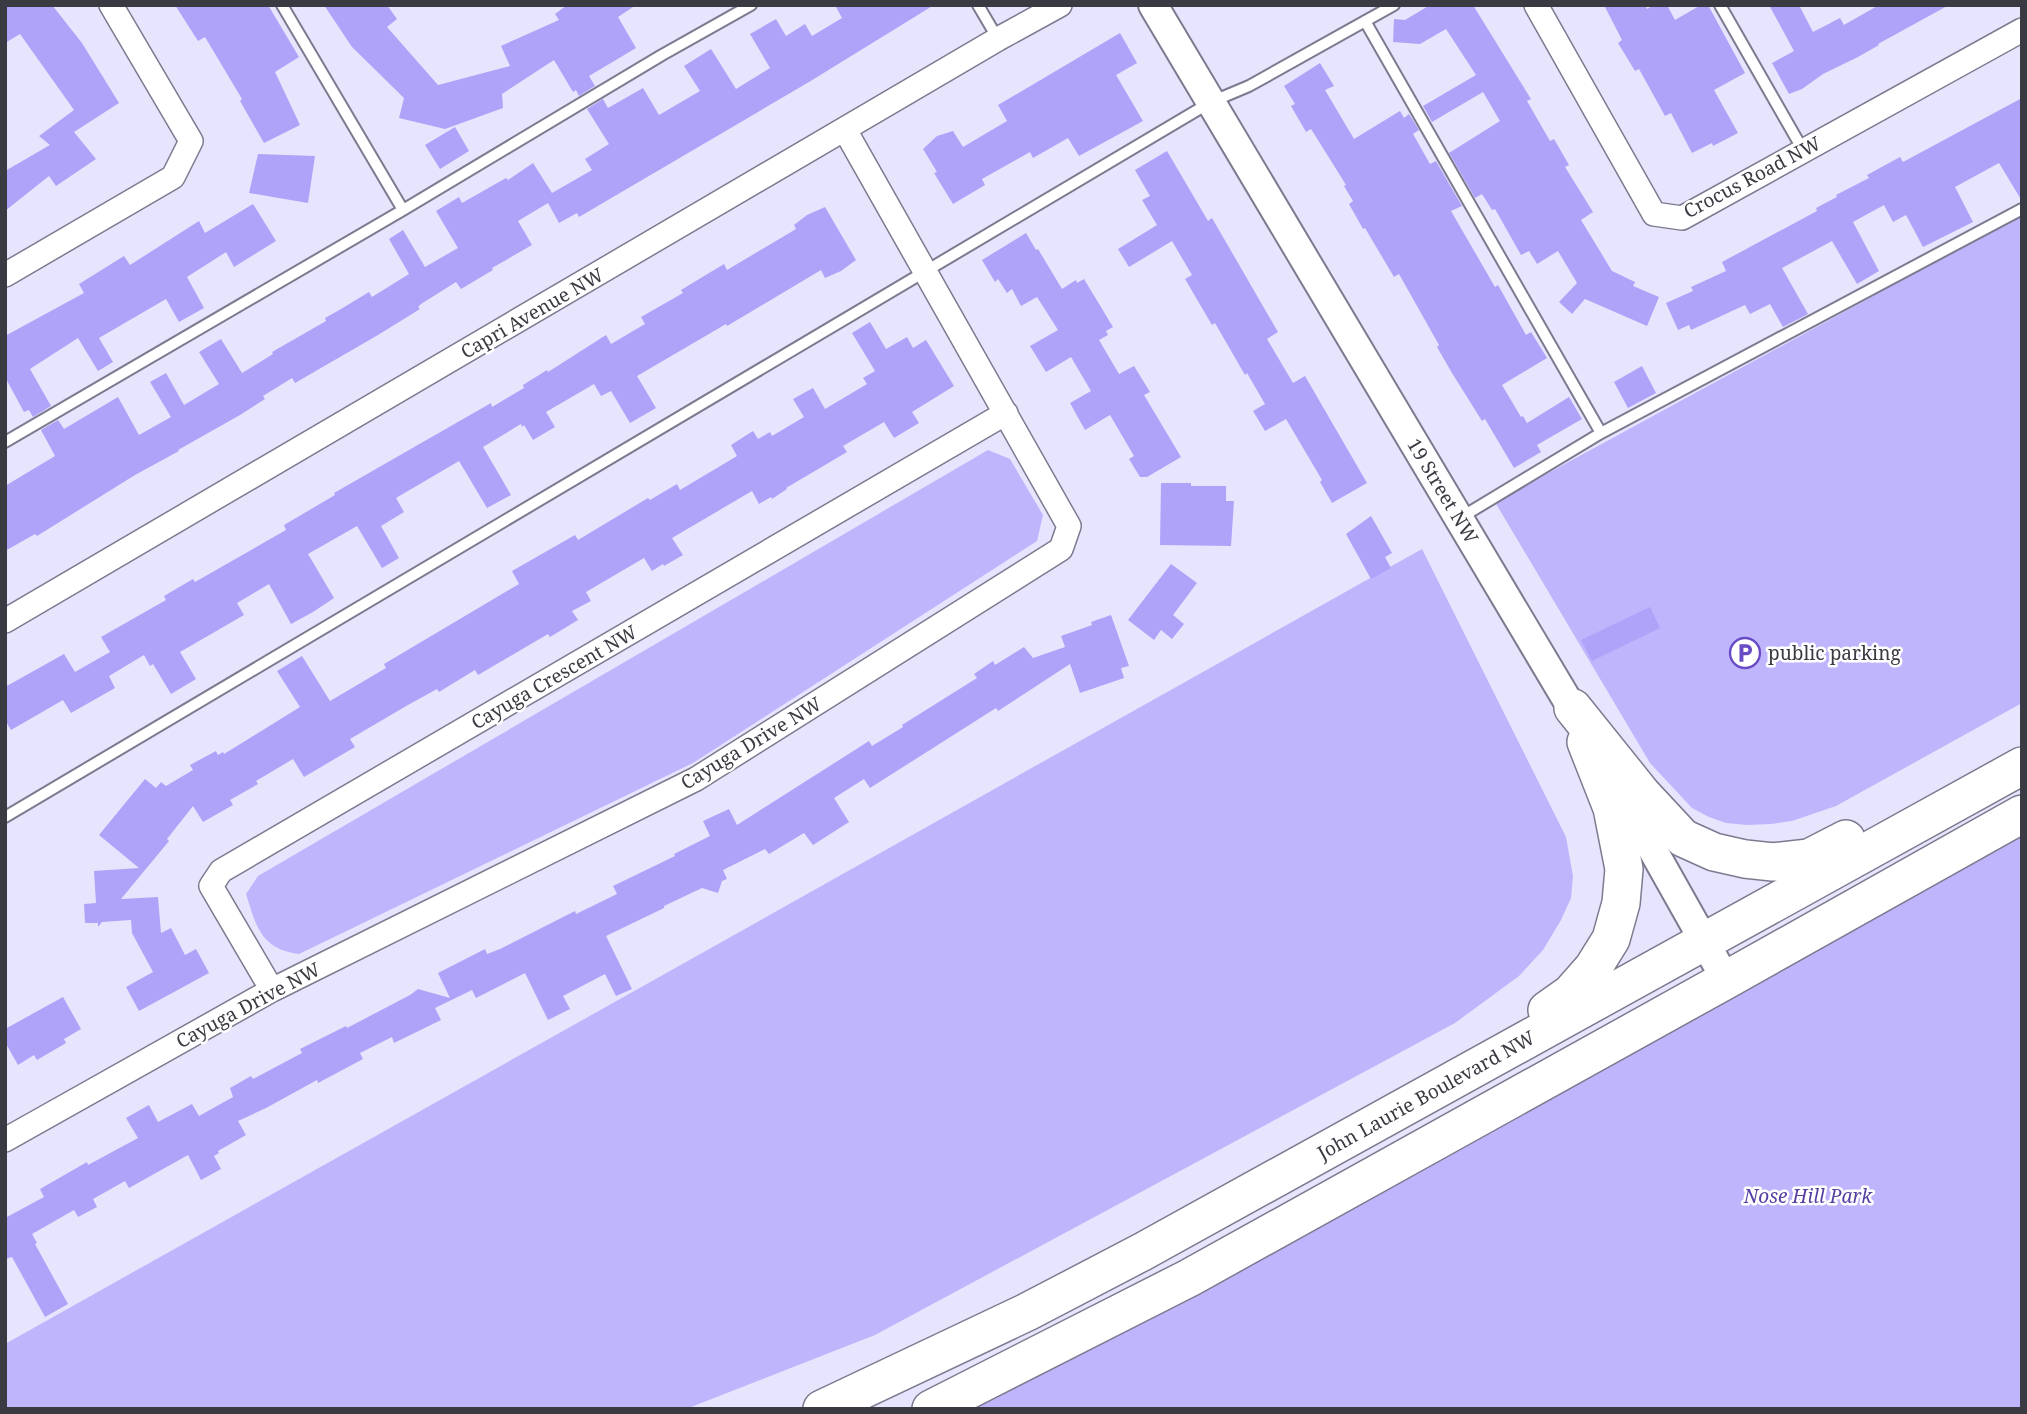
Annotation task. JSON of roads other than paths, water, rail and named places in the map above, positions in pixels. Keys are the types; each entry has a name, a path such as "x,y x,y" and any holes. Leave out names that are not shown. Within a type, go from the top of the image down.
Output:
{"main road":[{"path":"1573,708 1642,794 1684,838 1714,852 1773,862 1809,858 2022,751"},
{"path":"1434,1090 1571,993 1593,968 1611,939 1621,903 1624,869 1612,808 1573,708"},
{"name":"John Laurie Boulevard NW","path":"822,1409 1027,1312 1142,1252 2022,766"},
{"path":"931,1409 1189,1278 2022,814"}],"street":[{"path":"5,275 173,177 191,141 111,5"},
{"name":"Capri Avenue NW","path":"5,621 1060,5"},
{"name":"19 Street NW","path":"1153,5 1573,708 1726,980"},
{"name":"Crocus Road NW","path":"1536,5 1654,214 1682,218 2022,30"},
{"name":"Cayuga Drive NW","path":"5,1140 272,990 696,779 1061,549 1069,526 845,130"},
{"name":"Cayuga Crescent NW","path":"272,990 211,886 221,871 1006,413"}],"lane":[{"path":"282,5 403,210"},
{"path":"5,442 751,5"},
{"path":"978,5 998,39"},
{"path":"5,817 1211,102 1248,86 1394,5"},
{"path":"1736,5 1722,9 1803,150"},
{"path":"1365,21 1601,433"},
{"path":"1460,518 1601,433 2022,209"}],"place":[{"name":"public parking","path":"1745,653"}],"park label":[{"name":"Nose Hill Park","path":"1808,1196"}]}
